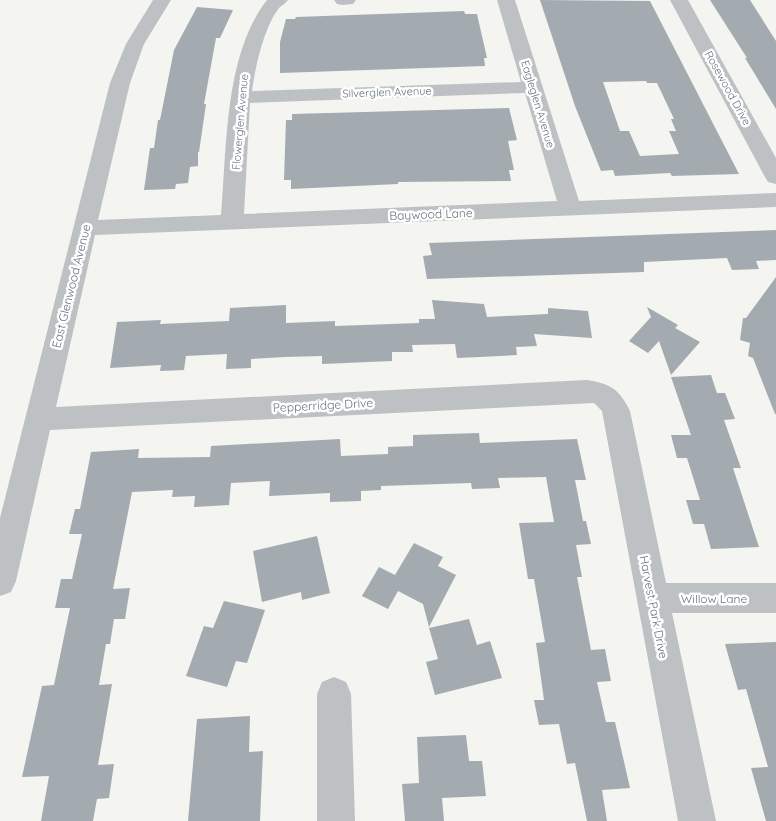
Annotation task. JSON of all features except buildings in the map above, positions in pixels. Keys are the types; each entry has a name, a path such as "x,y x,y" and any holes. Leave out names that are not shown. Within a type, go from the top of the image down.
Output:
{"street":[{"name":"East Glenwood Avenue","path":"0,581 124,69 141,32 162,0"},
{"name":"Flowerglen Avenue","path":"232,222 241,97 246,64 256,36 273,4 279,0"},
{"name":"Eagleglen Avenue","path":"506,0 570,208"},
{"name":"Rosewood Drive","path":"679,0 776,177"},
{"name":"Silverglen Avenue","path":"241,97 532,87"},
{"name":"Baywood Lane","path":"85,228 776,200"},
{"name":"Pepperridge Drive","path":"39,419 587,391 606,396"},
{"name":"Harvest Park Drive","path":"606,396 613,402 616,410 696,821"},
{"name":"Willow Lane","path":"652,598 776,598"},
{"path":"334,694 336,821"}]}
